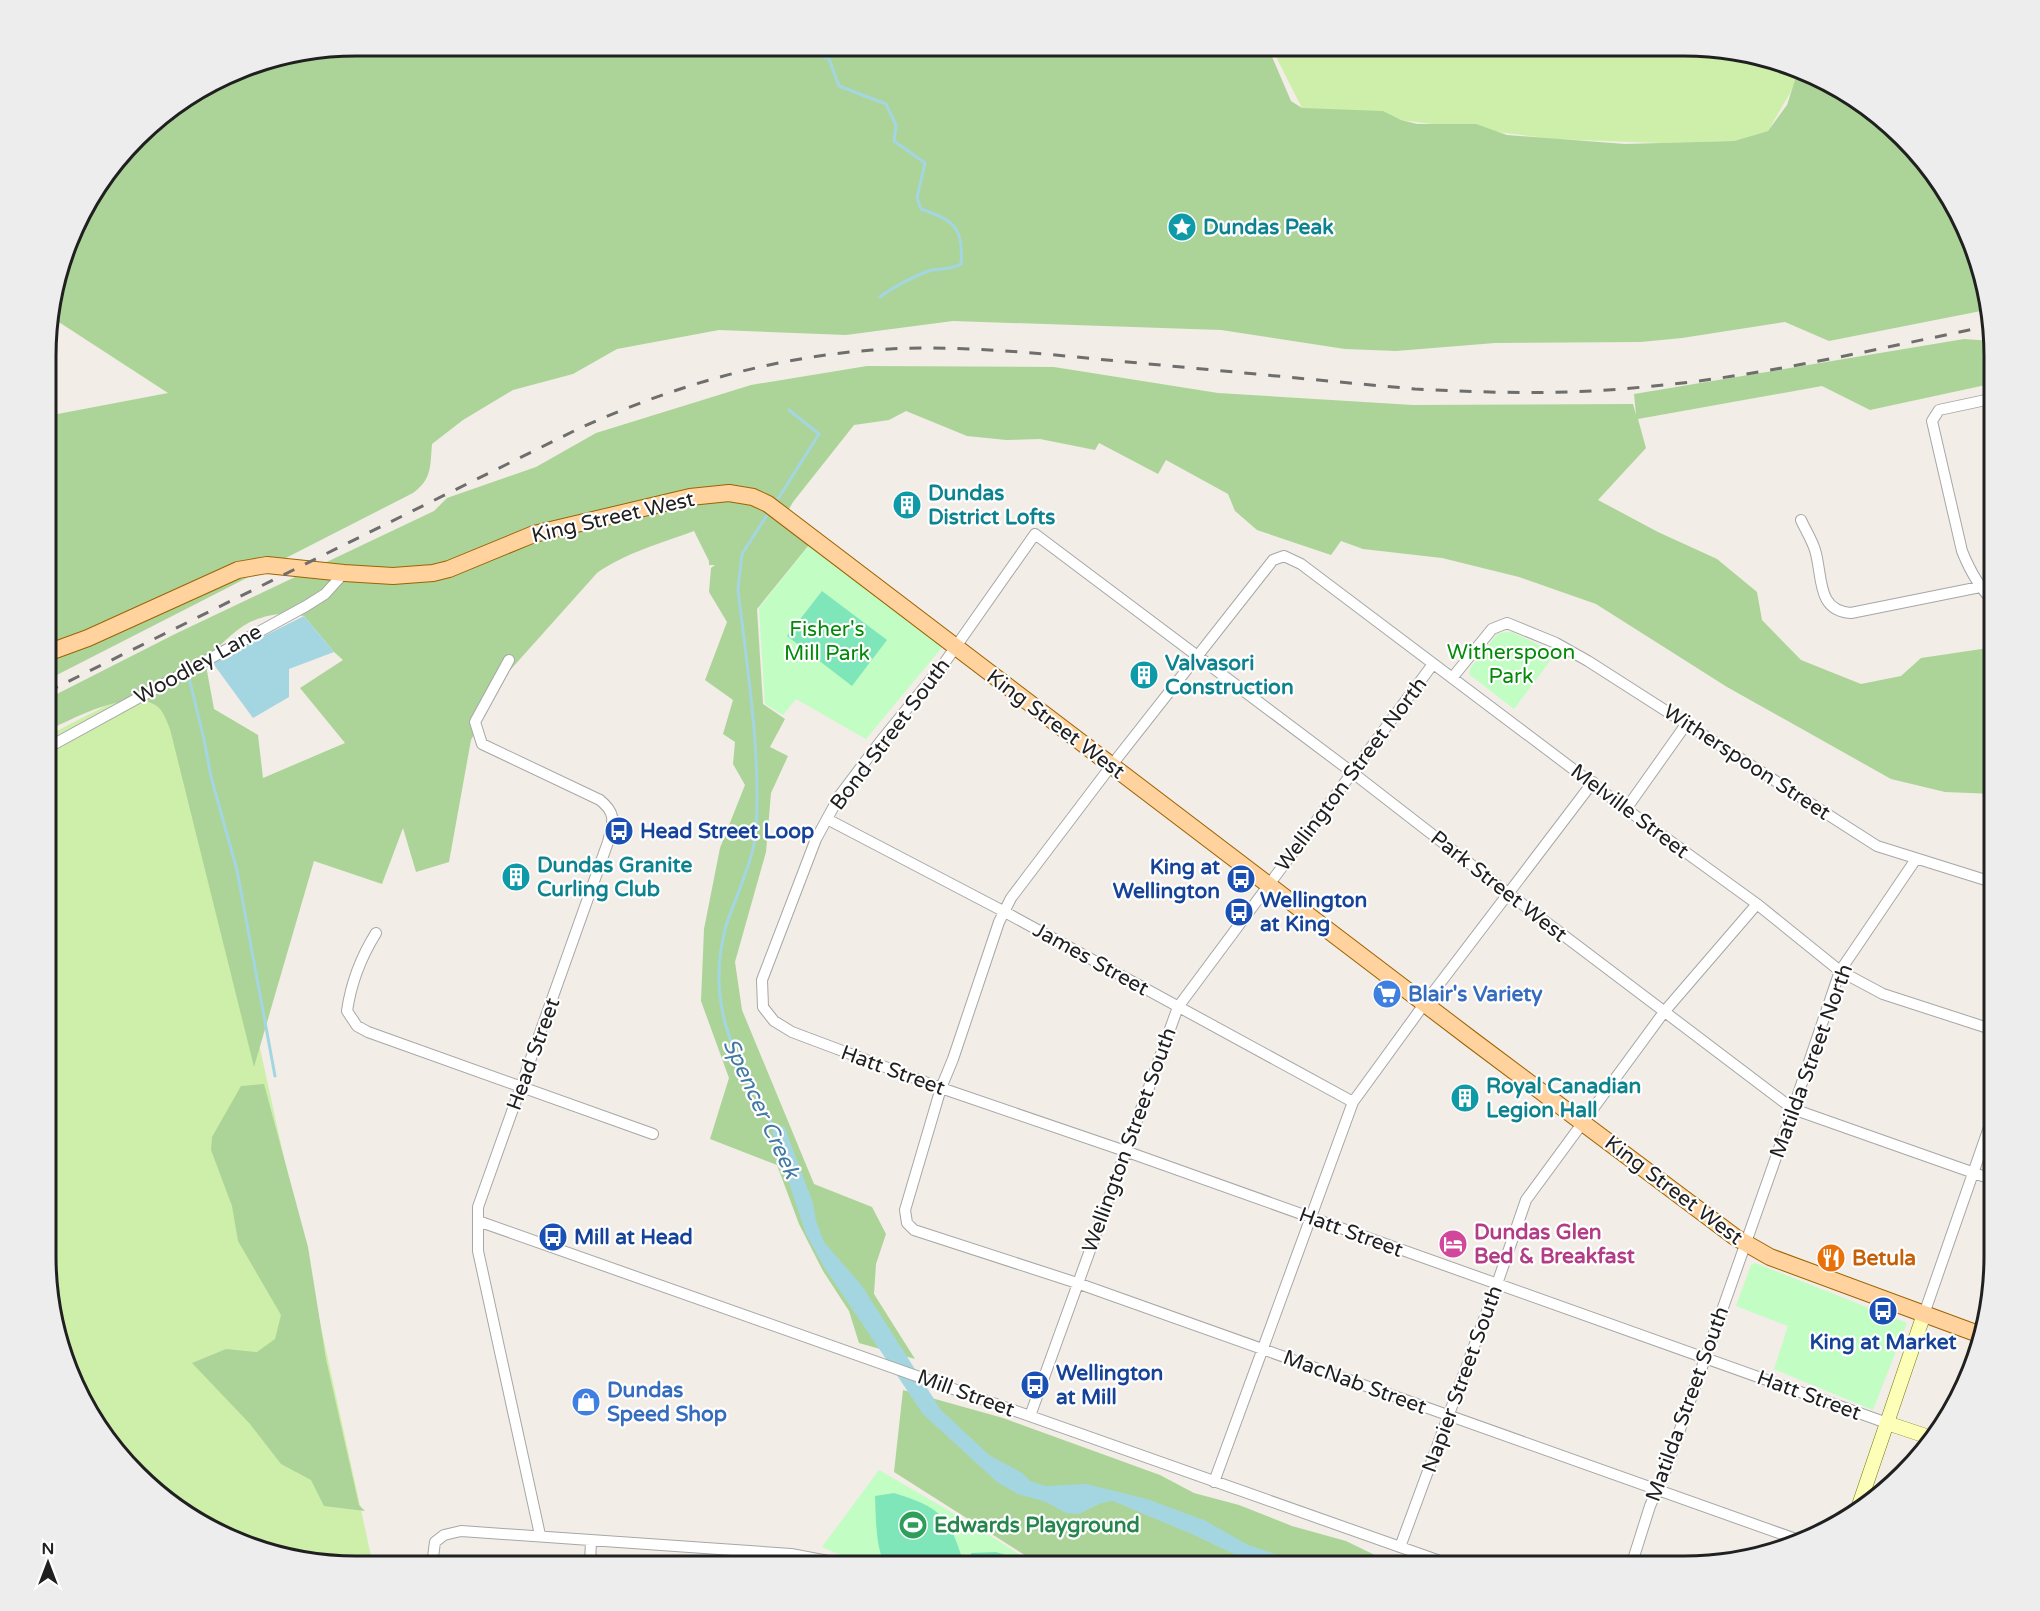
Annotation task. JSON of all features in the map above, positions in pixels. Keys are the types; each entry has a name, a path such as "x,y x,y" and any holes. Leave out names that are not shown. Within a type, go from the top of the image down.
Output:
{"main road":[{"name":"King Street West","path":"56,650 88,638 238,570 267,565 393,576 432,573 449,569 534,534 690,497 729,493 753,497 768,504 784,516 1111,766 1745,1243 1770,1257 1974,1333"}],"street":[{"path":"1984,400 1939,410 1932,421 1962,551 1969,569 1984,591"},
{"path":"1801,520 1815,549 1826,600 1831,608 1839,613 1851,613 1980,587"},
{"name":"Bond Street South","path":"774,1021 763,1006 762,980 816,839 840,795 956,648 1035,534"},
{"name":"Park Street West","path":"1035,534 1793,1109 1984,1176"},
{"name":"Melville Street","path":"1197,656 1273,560 1284,556 1301,564 1756,904 1840,971 1884,994 1984,1026"},
{"name":"Woodley Lane","path":"56,743 306,606 325,594 344,573"},
{"name":"Wellington Street North","path":"1452,678 1492,629 1507,623"},
{"name":"Witherspoon Street","path":"1507,623 1556,643 1588,661 1877,846 1984,880"},
{"path":"941,1088 1003,911 1111,766 1197,656"},
{"name":"Head Street","path":"509,660 475,722 482,744 600,800 610,808 614,819 605,853 478,1207 478,1251 540,1535"},
{"name":"Wellington Street North","path":"1269,884 1433,664"},
{"path":"1626,809 1687,723"},
{"path":"1214,1482 1353,1102 1593,782"},
{"name":"James Street","path":"827,819 1003,911 1353,1102"},
{"name":"Matilda Street North","path":"1745,1243 1840,971 1916,859"},
{"name":"Wellington Street South","path":"1030,1416 1178,1007 1269,884"},
{"name":"Napier Street South","path":"1400,1547 1526,1200 1664,1012 1756,904"},
{"path":"376,933 362,958 348,1000 346,1011 357,1026 368,1032 653,1134"},
{"name":"Hatt Street","path":"774,1021 792,1032 941,1088 1125,1151 1925,1436"},
{"name":"MacNab Street","path":"941,1088 905,1210 907,1223 914,1230 1077,1282 1789,1537"},
{"path":"1862,1498 1984,1143"},
{"name":"Mill Street","path":"478,1221 1426,1556"},
{"name":"Matilda Street South","path":"1634,1556 1745,1243"},
{"path":"433,1556 435,1542 444,1535 461,1531 802,1556"},
{"path":"590,1556 591,1540"}],"green space":[{"path":"336,56 1272,56 1291,101 1302,108 1383,111 1401,120 1417,124 1476,124 1507,135 1625,144 1734,141 1768,131 1787,105 1796,77 1817,86 1867,117 1897,143 1923,173 1954,223 1962,241 1969,259 1981,311 1829,341 1785,322 1641,342 1495,343 1396,351 1345,349 1221,330 953,321 846,335 719,330 617,349 573,374 513,390 463,420 432,444 427,477 413,493 56,675 56,414 168,393 57,321 71,259 86,223 117,173 143,143 189,106 223,86 259,71 297,61"},
{"path":"1276,56 1704,56 1743,61 1799,78 1768,131 1734,141 1661,143 1554,139 1302,108"},
{"path":"1964,339 1984,340 1984,385 1870,410 1822,386 1638,419 1646,448 1598,500 1658,532 1717,559 1757,592 1762,620 1801,660 1861,684 1901,676 1921,658 1984,649 1984,794 1945,792 1891,779 1727,687 1596,604 1519,577 1442,558 1363,549 1341,541 1331,555 1257,530 1235,511 1228,494 1166,460 1158,474 1099,443 1095,450 1040,439 1006,440 967,436 906,411 889,420 854,425 793,502 781,523 809,545 757,609 763,704 785,719 770,747 788,756 771,793 766,852 735,962 742,1010 814,1184 872,1207 886,1234 876,1264 874,1294 915,1359 859,1343 849,1311 823,1271 799,1224 777,1165 710,1139 729,1078 701,1001 704,929 720,848 745,785 733,764 735,742 723,734 733,700 705,680 727,622 709,592 711,568 715,565 709,565 694,531 632,554 597,573 504,677 471,740 449,862 416,872 403,828 382,884 314,861 254,1067 170,729 162,712 149,702 135,700 120,702 87,712 56,726 56,694 175,634 434,511 447,498 536,467 596,433 751,385 867,366 1054,367 1218,393 1413,405 1633,404 1636,415 1634,394","holes":["287,613 304,616 343,660 300,688 345,743 263,778 258,735 214,709 205,660 250,622"]},
{"name":"Fisher's Mill Park","path":"809,545 943,646 866,739 796,699 783,715 765,704 759,608"},
{"path":"822,591 887,640 852,686 787,636"},
{"name":"Witherspoon Park","path":"1512,632 1556,653 1514,709 1469,672 1498,633"},
{"path":"177,669 371,1556 316,1553 259,1540 223,1525 189,1505 143,1468 117,1438 86,1388 71,1352 61,1314 56,1275 56,731"},
{"path":"264,1084 308,1247 326,1359 359,1505 365,1511 324,1506 311,1480 281,1464 250,1424 192,1363 226,1349 257,1352 275,1339 281,1315 238,1241 232,1206 211,1150 212,1137 241,1086"},
{"path":"1755,1263 1907,1323 1873,1410 1774,1369 1788,1326 1736,1306 1751,1265"},
{"path":"903,1390 1003,1418 1160,1475 1194,1493 1239,1505 1292,1526 1346,1541 1377,1556 1026,1556 894,1472"},
{"path":"879,1470 1022,1556 843,1556 822,1547"},
{"name":"Edwards Playground","path":"894,1493 930,1507 945,1520 951,1529 961,1555 882,1556 878,1542 875,1496"},
{"path":"996,1552 1009,1556 971,1556 971,1553"}],"water":[{"path":"304,616 334,652 289,669 289,697 253,718 212,662"},
{"path":"784,1126 813,1203 816,1221 824,1242 862,1286 941,1410 989,1455 1022,1473 1030,1481 1045,1486 1086,1484 1147,1499 1206,1521 1248,1545 1282,1556 1238,1556 1113,1501 1101,1503 1079,1514 1066,1513 1046,1502 1018,1494 997,1482 923,1414 824,1267 806,1234 772,1131"}],"waterway":[{"name":"Spencer Creek","path":"823,56 829,59 839,86 886,104 896,125 894,141 925,163 917,198 921,209 949,222 961,241 961,264 919,275 880,297"},
{"name":"Spencer Creek","path":"776,502 819,434 789,410"},
{"name":"Spencer Creek","path":"769,512 742,554 738,589 755,740 756,831 748,866 726,926 720,956 719,984 728,1034 749,1082 776,1132"},
{"path":"188,674 211,777 237,870 275,1076"}],"railway":[{"path":"56,688 580,428 686,387 759,367 796,360 903,348 995,350 1415,389 1558,392 1615,390 1730,376 1983,327"}],"place":[{"name":"Dundas Peak","path":"1182,227"},
{"name":"Dundas District Lofts","path":"907,505"},
{"name":"Valvasori Construction","path":"1144,675"},
{"name":"Head Street Loop","path":"619,831"},
{"name":"Dundas Granite Curling Club","path":"516,877"},
{"name":"King at Wellington","path":"1241,879"},
{"name":"Wellington at King","path":"1239,912"},
{"name":"Blair's Variety","path":"1387,994"},
{"name":"Royal Canadian Legion Hall","path":"1465,1098"},
{"name":"Mill at Head","path":"553,1237"},
{"name":"Dundas Glen Bed & Breakfast","path":"1453,1244"},
{"name":"Betula","path":"1831,1258"},
{"name":"King at Market","path":"1883,1311"},
{"name":"Wellington at Mill","path":"1035,1385"},
{"name":"Dundas Speed Shop","path":"586,1402"},
{"name":"Edwards Playground","path":"913,1525"}]}
